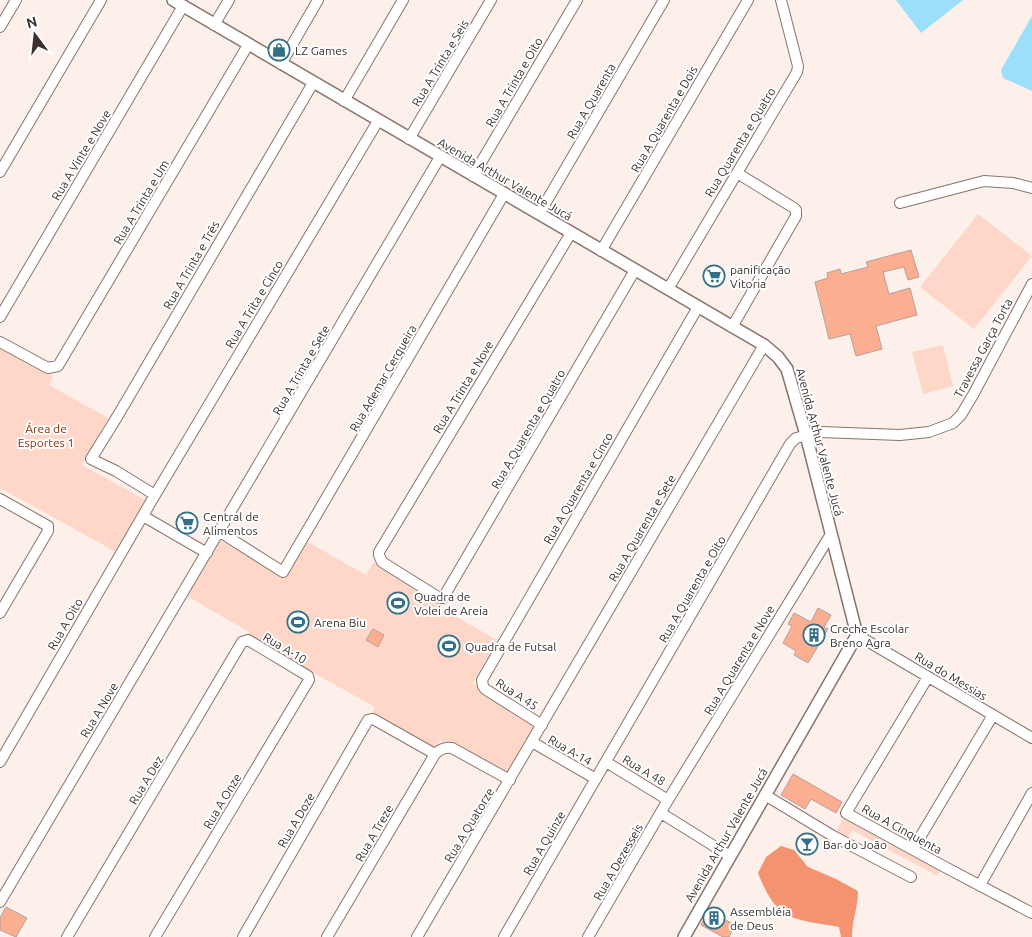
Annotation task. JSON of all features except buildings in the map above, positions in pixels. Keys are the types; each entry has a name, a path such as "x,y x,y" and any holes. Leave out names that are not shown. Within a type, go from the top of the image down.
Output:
{"street":[{"path":"0,26 16,0"},
{"path":"0,172 101,0"},
{"name":"Avenida Arthur Valente Jucá","path":"172,0 764,344 778,357 787,370 806,435 858,635 684,937"},
{"path":"214,25 229,0"},
{"path":"281,64 318,0"},
{"path":"344,101 403,0"},
{"name":"Rua A Trinta e Seis","path":"409,139 491,0"},
{"name":"Rua A Trinta e Oito","path":"473,176 577,0"},
{"name":"Rua A Quarenta","path":"539,214 664,0"},
{"name":"Rua A Quarenta e Dois","path":"601,251 748,0"},
{"name":"Rua Quarenta e Quatro","path":"668,289 797,72 798,66 780,0"},
{"name":"Rua A Vinte e Nove","path":"0,317 183,6"},
{"name":"Rua A Trinta e Um","path":"0,342 48,368 52,369 58,366 248,45"},
{"name":"Rua A Trinta e Três","path":"154,498 116,471 91,459 313,83"},
{"name":"Rua A Trita e Cinco","path":"154,498 378,121"},
{"name":"Rua A Trinta e Sete","path":"220,532 440,157"},
{"path":"732,327 796,216 794,208 736,173"},
{"path":"900,204 984,181 1032,188"},
{"name":"Rua Ademar Cerqueira","path":"220,532 282,572 296,554 504,194"},
{"name":"Rua A Trinta e Nove","path":"440,598 382,562 378,555 571,233"},
{"name":"Rua A Quarenta e Quatro","path":"440,598 443,598 635,270"},
{"name":"Travessa Garça Torta","path":"806,435 821,432 900,435 929,432 953,423 961,415 973,395 1032,284"},
{"name":"Rua A Quarenta e Cinco","path":"482,683 500,647 698,307"},
{"name":"Rua A Quarenta e Sete","path":"542,725 764,344"},
{"name":"Rua A Quarenta e Oito","path":"606,762 790,444 796,438 806,435"},
{"name":"Rua A Oito","path":"0,762 154,498"},
{"path":"0,499 48,526 48,532 0,613"},
{"path":"143,516 208,553"},
{"name":"Rua A Nove","path":"0,902 220,532"},
{"name":"Rua A Quarenta e Nove","path":"668,800 831,534"},
{"name":"Rua do Messias","path":"858,635 1032,738"},
{"name":"Rua A-10","path":"248,640 310,677"},
{"name":"Rua A Dez","path":"67,937 242,642 248,640"},
{"name":"Rua A Cinquenta","path":"928,676 846,813 1032,913"},
{"name":"Rua A Onze","path":"155,937 310,677"},
{"name":"Rua A 45","path":"482,683 486,689 542,725"},
{"path":"913,849 993,715"},
{"name":"Rua A Doze","path":"243,937 368,720 373,719 435,754"},
{"name":"Rua A Quatorze","path":"417,937 542,725"},
{"name":"Rua A-14","path":"532,742 596,779"},
{"name":"Rua A Treze","path":"327,937 439,750 447,747 452,748 510,780"},
{"name":"Rua A Quinze","path":"504,937 606,762"},
{"name":"Rua A 48","path":"606,762 668,800"},
{"path":"980,885 1032,793"},
{"path":"765,795 832,836 911,877"},
{"name":"Rua A Dezesseis","path":"588,937 668,800"},
{"path":"661,813 730,856"}],"green space":[{"path":"978,214 1032,256 974,329 920,287"},
{"path":"943,345 953,386 923,394 912,352"},
{"name":"Área de Esportes 1","path":"0,347 53,376 49,385 108,418 82,465 147,501 118,553 0,488"},
{"path":"220,540 285,577 306,541 366,575 374,562 442,601 441,608 497,640 473,683 541,721 509,778 440,740 434,750 371,715 375,707 312,672 307,677 245,641 249,632 187,596"},
{"path":"846,813 943,866 937,876 852,830 847,839 836,832"}],"shaded area":[{"path":"781,846 794,850 808,867 858,891 852,937 841,937 839,927 809,922 788,915 780,910 772,901 758,873 766,857"}],"water":[{"path":"896,0 963,0 921,33"},
{"path":"1032,16 1032,91 1003,78 1001,70"}],"place":[{"name":"LZ Games","path":"279,50"},
{"name":"panificação Vitoria","path":"714,276"},
{"name":"Central de Alimentos","path":"187,523"},
{"name":"Quadra de Volei de Areia","path":"398,603"},
{"name":"Arena Biu","path":"298,622"},
{"name":"Creche Escolar Breno Agra","path":"814,635"},
{"name":"Quadra de Futsal","path":"449,646"},
{"name":"Bar do João","path":"807,844"},
{"name":"Assembléia de Deus","path":"714,918"}]}
